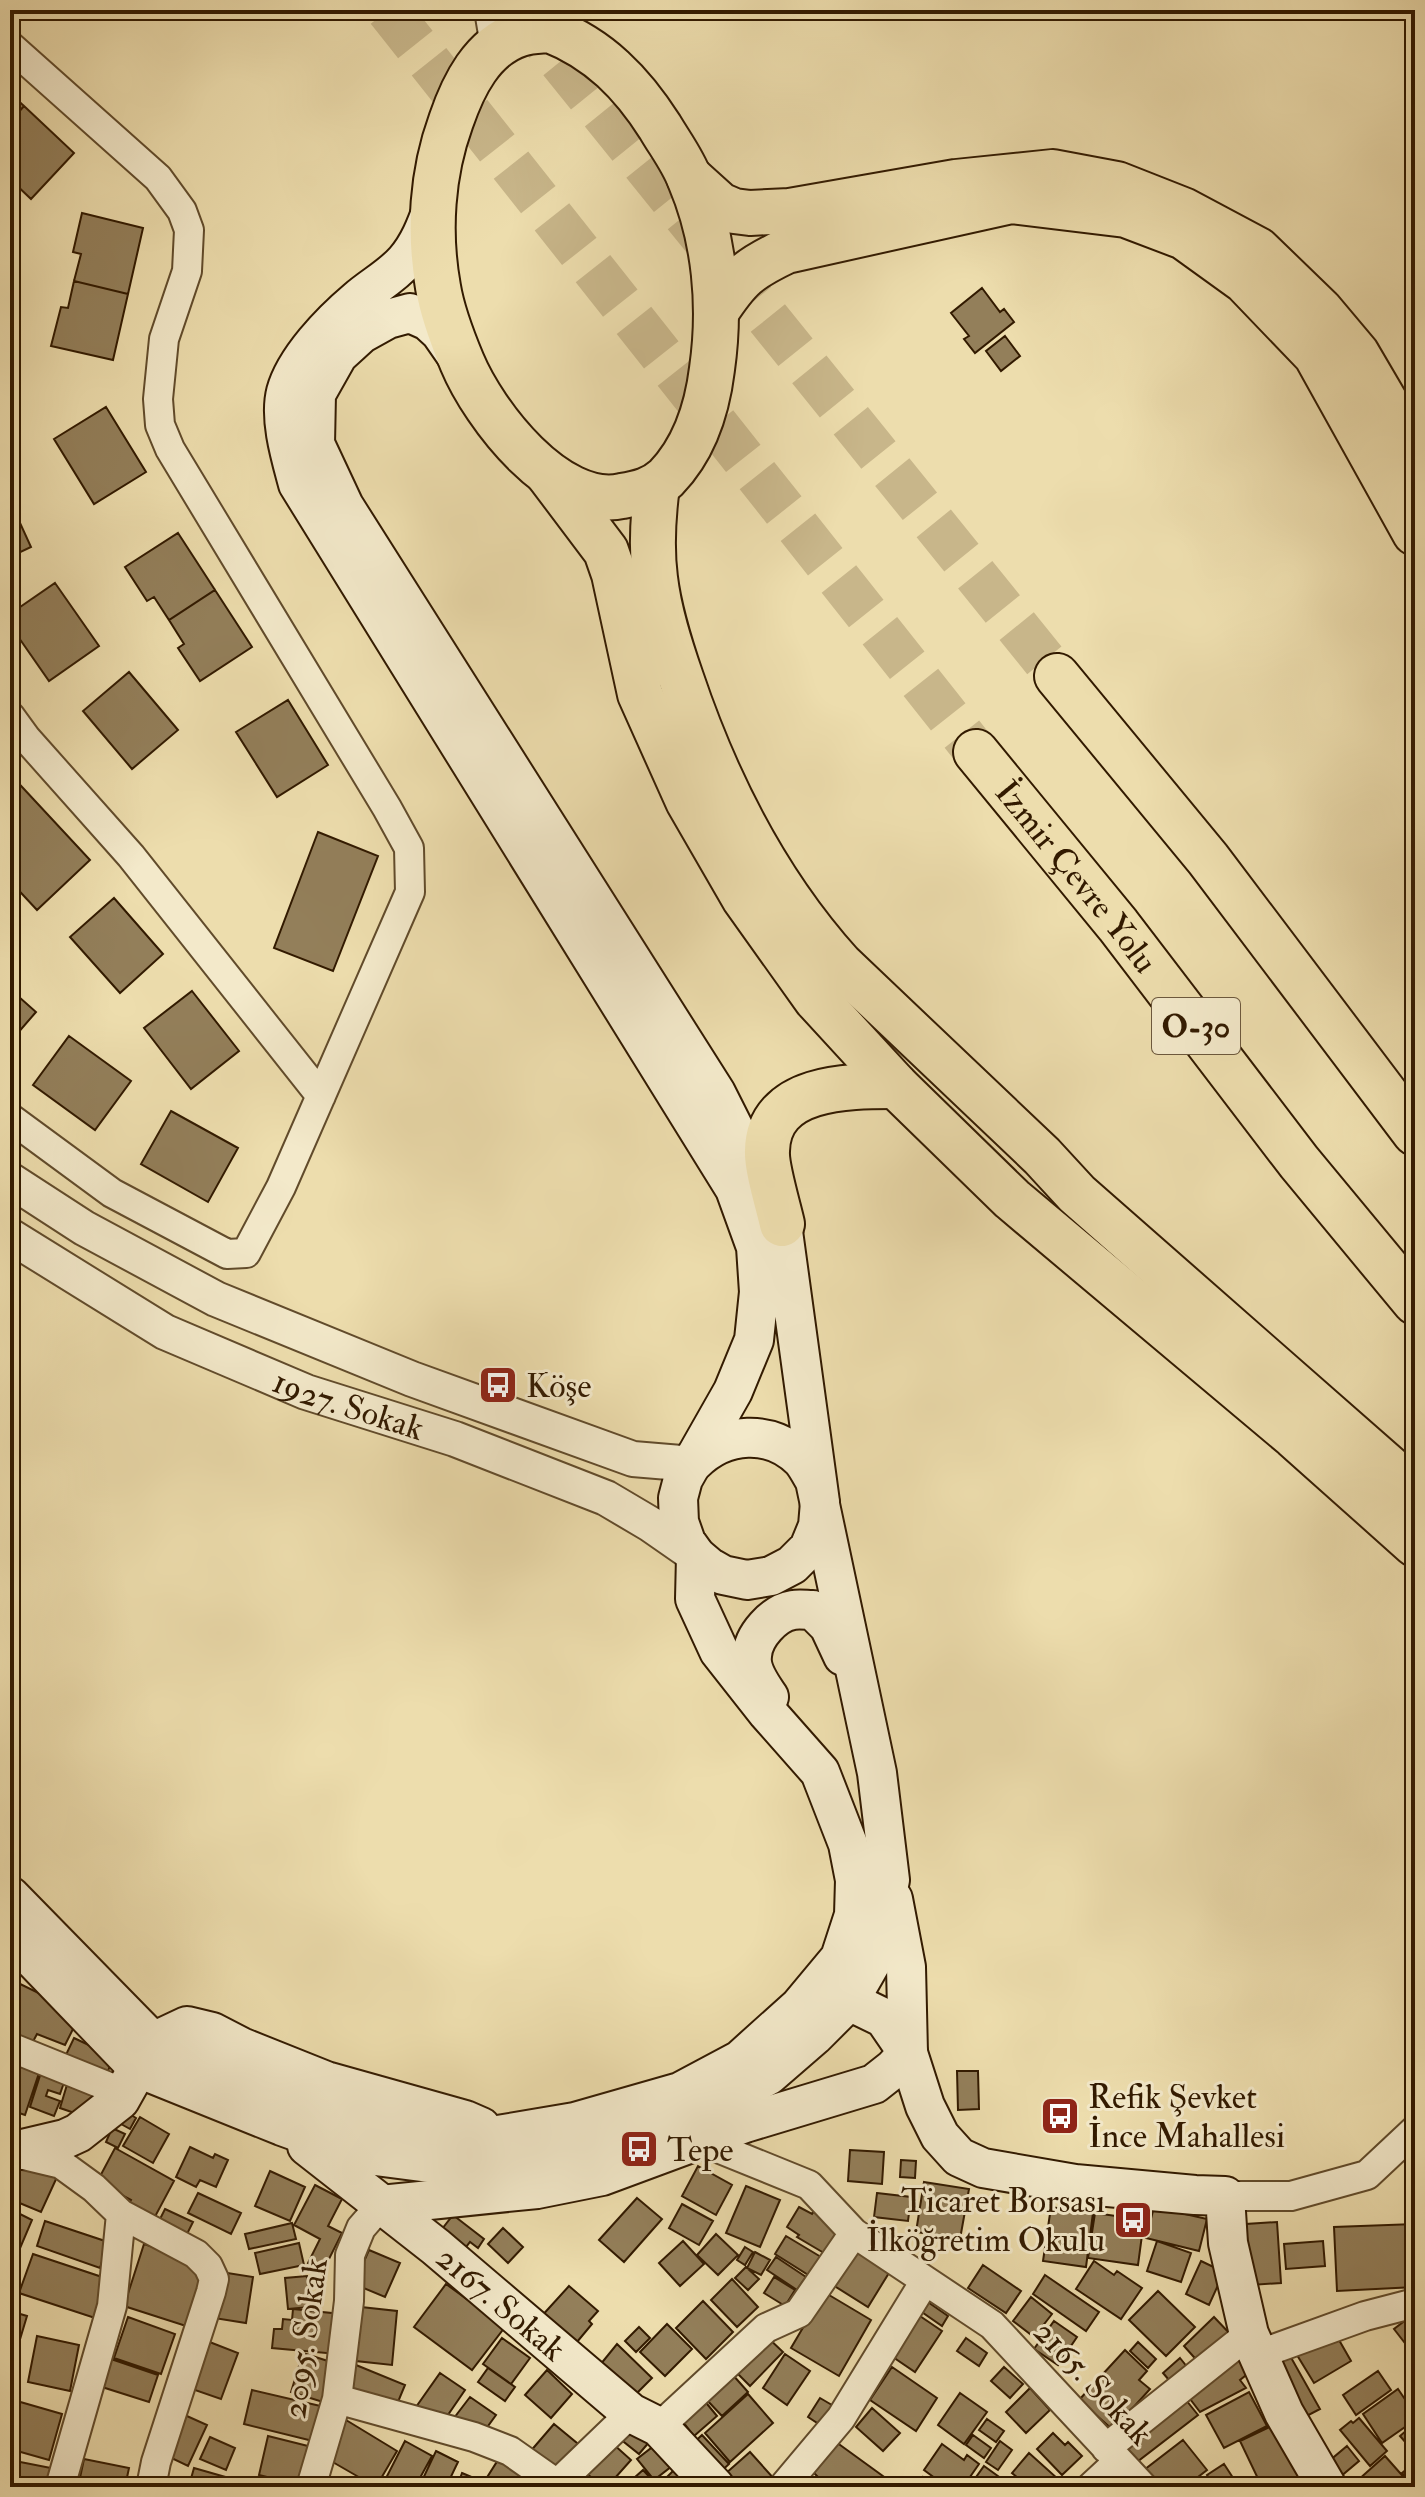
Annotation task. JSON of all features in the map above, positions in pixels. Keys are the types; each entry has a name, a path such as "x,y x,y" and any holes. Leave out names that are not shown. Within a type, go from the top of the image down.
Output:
{"highway":[{"path":"566,25 629,84 689,177 714,274 715,345 700,425 685,456 657,486 615,498 591,496 569,488 548,474 521,451 487,405 463,364 438,288 432,231 435,185 455,110 495,28 519,34 566,25"},
{"path":"689,177 720,205 750,213 790,211 956,182 1053,172 1117,184 1183,210 1258,250 1320,310 1357,354 1415,453"},
{"path":"716,312 741,276 786,251 1011,201 1126,215 1184,237 1245,281 1307,345 1316,355 1415,533"},
{"path":"548,474 606,551 614,574 640,694 688,801 744,898 816,999 896,1086 1012,1199 1294,1436 1415,1544"},
{"path":"657,486 653,522 655,578 670,647 697,727 746,832 815,937 1042,1156 1077,1194 1415,1491"},
{"path":"1057,676 1208,859 1415,1133"},
{"name":"İzmir Çevre Yolu","path":"976,752 1118,925 1299,1162 1415,1302"},
{"path":"782,1224 767,1151 772,1127 782,1113 811,1093 847,1086 896,1086"}],"main road":[{"path":"435,202 417,247 407,260 393,275 357,300 325,331 301,362 286,393 285,438 298,484 735,1189 756,1247 759,1292 754,1340 733,1391 683,1479 678,1498 679,1522 686,1542 709,1567 723,1575 747,1580 771,1576 792,1565 809,1548 818,1526 820,1502 782,1224 716,1093 344,506 315,444 316,394 338,355 361,334 388,319 410,313 428,321 463,364"},
{"path":"693,1464 704,1452 718,1444 740,1437 764,1438 785,1446 803,1461 815,1481 877,1773 890,1880 906,1967 908,2053 925,2106 940,2136"},
{"path":"696,1556 695,1599 719,1651 820,1772"},
{"path":"10,2152 78,2133 120,2100 138,2068 187,2026 212,2032 326,2081 465,2120 498,2135 575,2122 680,2092 740,2060 800,2006 840,1958 854,1915 855,1880 848,1844 820,1772 757,1679 751,1657 758,1636 773,1620 792,1610 813,1610 829,1626 861,1699"},
{"path":"381,2205 537,2189 602,2176 697,2128 769,2075 849,2001 872,1961 890,1880"},
{"path":"10,1896 138,2068"},
{"path":"10,1935 138,2068 360,2154 437,2164 505,2165 552,2160 697,2128 765,2106 788,2110 838,2095 874,2084 908,2053"},
{"path":"800,2006 849,2001 884,2018 908,2053"},
{"path":"838,2095 891,2102 940,2136 959,2157 983,2168 1075,2184 1225,2196 1228,2243 1253,2344 1284,2413 1327,2487"},
{"name":"2167. Sokak","path":"282,2126 436,2247 645,2420 715,2487"}],"street":[{"path":"10,46 158,178 182,211 189,230 187,271 164,339 158,399 160,425 170,449 409,848 410,892 281,1187 246,1253 227,1254 112,1193 10,1118"},
{"path":"15,728 131,856 321,1096"},
{"name":"1927. Sokak","path":"10,1180 84,1228 216,1299 412,1379 633,1459 693,1464"},
{"name":"1927. Sokak","path":"10,1236 165,1332 306,1392 455,1439 606,1498 696,1556"},
{"path":"10,2047 138,2068"},
{"path":"697,2128 809,2185 854,2233 925,2281 841,2418 783,2487"},
{"path":"1225,2196 1291,2196 1367,2175 1415,2130"},
{"path":"10,2152 61,2164 94,2188 121,2214 196,2254 208,2266 214,2279 156,2462 151,2487"},
{"name":"2095. Sokak","path":"311,2487 337,2399 349,2301 350,2255 361,2228 381,2205"},
{"path":"60,2487 112,2306 121,2214"},
{"path":"337,2399 474,2437 510,2451 556,2486 766,2328 799,2313 854,2233"},
{"name":"2165. Sokak","path":"925,2281 992,2325 1143,2487"},
{"path":"1091,2487 1112,2455 1253,2344 1415,2303"}],"building":[{"path":"10,93 24,106 10,122"},
{"path":"24,106 74,153 31,199 10,179 10,122"},
{"path":"82,213 143,228 128,294 74,281 81,254 73,252"},
{"path":"74,281 128,294 113,360 51,346 61,307 68,308"},
{"path":"982,288 1000,312 1004,309 1014,322 975,353 964,339 969,336 951,313"},
{"path":"1005,336 1020,356 1001,371 986,351"},
{"path":"106,407 146,472 94,504 54,439"},
{"path":"10,501 31,547 10,557"},
{"path":"178,533 215,590 169,620 154,597 147,601 125,567"},
{"path":"55,583 99,646 49,681 10,625 10,614"},
{"path":"215,590 252,647 200,681 178,648 184,644 169,620"},
{"path":"129,672 178,730 132,769 83,711"},
{"path":"288,700 328,765 277,797 236,732"},
{"path":"10,774 90,860 37,910 10,881"},
{"path":"318,832 378,856 333,971 274,948"},
{"path":"114,898 163,954 120,993 70,937"},
{"path":"10,989 36,1012 10,1042"},
{"path":"192,991 239,1051 191,1089 144,1028"},
{"path":"69,1036 131,1081 95,1130 33,1085"},
{"path":"171,1111 238,1148 208,1202 141,1164"},
{"path":"12,1980 53,2000 77,2021 65,2045 37,2034 28,2051 10,2042"},
{"path":"74,2038 114,2057 104,2080 63,2061"},
{"path":"10,2053 42,2064 25,2115 10,2110"},
{"path":"44,2063 68,2071 60,2094 48,2090 46,2096 60,2101 54,2116 30,2107"},
{"path":"957,2071 978,2071 979,2109 958,2110"},
{"path":"69,2078 104,2090 89,2118 60,2108"},
{"path":"128,2113 136,2118 130,2129 121,2124"},
{"path":"140,2117 169,2134 153,2163 123,2146"},
{"path":"112,2128 125,2134 118,2148 106,2142"},
{"path":"190,2147 213,2158 215,2154 228,2160 216,2187 200,2180 196,2187 176,2177"},
{"path":"115,2148 174,2181 150,2226 124,2213 131,2200 97,2182"},
{"path":"850,2150 884,2152 882,2184 848,2181"},
{"path":"901,2160 916,2161 915,2178 900,2177"},
{"path":"10,2161 57,2177 41,2212 10,2199"},
{"path":"698,2166 732,2185 716,2215 682,2196"},
{"path":"270,2171 305,2187 290,2221 255,2206"},
{"path":"924,2182 969,2189 960,2239 916,2232"},
{"path":"315,2185 342,2199 328,2226 342,2233 323,2271 308,2263 320,2239 294,2225"},
{"path":"746,2186 780,2200 760,2247 726,2233"},
{"path":"198,2193 241,2213 231,2234 188,2213"},
{"path":"877,2193 911,2197 908,2221 874,2217"},
{"path":"637,2198 662,2219 624,2262 599,2240"},
{"path":"682,2204 713,2221 699,2245 669,2228"},
{"path":"1064,2204 1093,2213 1086,2267 1043,2261 1051,2207 1063,2209"},
{"path":"799,2207 840,2228 824,2253 797,2237 799,2235 787,2227"},
{"path":"1154,2207 1207,2219 1199,2251 1146,2238"},
{"path":"10,2209 32,2220 18,2253 10,2250"},
{"path":"165,2209 193,2222 185,2238 157,2225"},
{"path":"1095,2213 1144,2220 1138,2265 1088,2258"},
{"path":"453,2215 484,2239 478,2248 470,2242 459,2256 435,2238"},
{"path":"45,2221 108,2242 100,2268 37,2246"},
{"path":"1277,2222 1281,2283 1251,2285 1246,2224"},
{"path":"292,2223 296,2239 249,2249 245,2234"},
{"path":"1415,2224 1415,2287 1337,2291 1334,2227"},
{"path":"503,2228 523,2247 508,2263 488,2244"},
{"path":"716,2234 738,2255 718,2275 697,2255"},
{"path":"786,2236 821,2257 810,2276 775,2254"},
{"path":"683,2241 704,2264 680,2286 659,2263"},
{"path":"1157,2241 1191,2253 1181,2282 1147,2271"},
{"path":"1323,2241 1325,2266 1286,2269 1284,2244"},
{"path":"299,2243 304,2265 260,2274 255,2253"},
{"path":"852,2243 892,2268 868,2307 828,2282"},
{"path":"144,2244 206,2264 186,2326 124,2306"},
{"path":"745,2247 753,2252 745,2265 737,2260"},
{"path":"369,2250 400,2263 385,2297 354,2284"},
{"path":"755,2252 770,2260 761,2275 747,2268"},
{"path":"33,2254 111,2280 98,2319 19,2293"},
{"path":"776,2257 806,2277 797,2290 767,2270"},
{"path":"1094,2261 1114,2275 1117,2271 1142,2288 1121,2319 1076,2289"},
{"path":"1201,2261 1224,2272 1209,2305 1186,2294"},
{"path":"983,2265 1021,2291 1006,2313 968,2288"},
{"path":"746,2267 759,2279 748,2290 735,2278"},
{"path":"221,2272 253,2277 246,2323 214,2318"},
{"path":"1045,2275 1099,2312 1086,2331 1033,2294"},
{"path":"307,2276 310,2307 288,2309 285,2278"},
{"path":"774,2277 795,2290 785,2306 764,2293"},
{"path":"732,2279 758,2307 737,2327 711,2300"},
{"path":"446,2284 505,2327 472,2370 414,2327"},
{"path":"569,2286 598,2311 589,2321 592,2324 572,2348 539,2319"},
{"path":"1158,2291 1195,2327 1166,2356 1129,2320"},
{"path":"824,2292 871,2320 839,2376 791,2348"},
{"path":"1031,2297 1052,2314 1034,2337 1013,2321"},
{"path":"922,2298 948,2316 942,2326 916,2308"},
{"path":"703,2301 733,2332 706,2359 676,2328"},
{"path":"361,2307 397,2311 392,2365 356,2361"},
{"path":"293,2309 341,2314 337,2354 272,2348 274,2329 282,2329 283,2319 292,2320"},
{"path":"10,2311 27,2316 15,2356 10,2355"},
{"path":"914,2312 942,2331 915,2372 887,2353"},
{"path":"1415,2313 1415,2356 1394,2329"},
{"path":"128,2317 175,2334 161,2374 114,2358"},
{"path":"1214,2317 1232,2336 1201,2365 1184,2346"},
{"path":"1054,2321 1077,2337 1058,2365 1034,2349"},
{"path":"667,2324 692,2349 665,2376 640,2352"},
{"path":"639,2327 650,2338 636,2352 625,2341"},
{"path":"1335,2333 1351,2361 1314,2383 1297,2355"},
{"path":"765,2335 783,2352 750,2386 732,2368"},
{"path":"37,2336 79,2345 70,2391 28,2382"},
{"path":"502,2338 530,2358 511,2384 483,2364"},
{"path":"966,2338 987,2353 979,2366 957,2351"},
{"path":"207,2341 238,2353 221,2399 189,2388"},
{"path":"1138,2342 1156,2359 1148,2368 1130,2351"},
{"path":"617,2344 652,2378 634,2396 600,2365"},
{"path":"1125,2350 1147,2371 1139,2380 1150,2389 1113,2430 1079,2400"},
{"path":"1235,2352 1250,2372 1240,2380 1246,2388 1200,2412 1184,2391"},
{"path":"303,2353 334,2363 323,2402 291,2392"},
{"path":"785,2354 810,2371 787,2405 763,2388"},
{"path":"1289,2354 1320,2409 1301,2419 1270,2364"},
{"path":"1180,2358 1192,2373 1175,2387 1163,2373"},
{"path":"111,2359 158,2375 149,2402 102,2387"},
{"path":"356,2365 405,2385 393,2414 345,2394"},
{"path":"892,2367 937,2398 916,2431 870,2400"},
{"path":"1004,2367 1023,2384 1010,2398 991,2381"},
{"path":"488,2368 515,2387 505,2401 478,2382"},
{"path":"547,2370 572,2394 551,2418 525,2395"},
{"path":"1378,2371 1391,2390 1356,2415 1343,2395"},
{"path":"440,2373 465,2390 441,2425 416,2407"},
{"path":"732,2374 748,2392 722,2416 705,2398"},
{"path":"1030,2388 1050,2410 1026,2433 1006,2412"},
{"path":"1398,2389 1415,2414 1415,2420 1382,2443 1363,2414"},
{"path":"252,2390 329,2408 321,2443 244,2424"},
{"path":"1249,2392 1267,2426 1224,2448 1206,2415"},
{"path":"960,2393 987,2412 964,2444 938,2425"},
{"path":"748,2394 773,2423 730,2462 705,2433"},
{"path":"1182,2395 1198,2415 1133,2465 1117,2445"},
{"path":"470,2397 496,2415 480,2437 454,2418"},
{"path":"820,2398 837,2408 825,2428 808,2417"},
{"path":"10,2399 62,2414 49,2460 10,2449"},
{"path":"703,2399 717,2416 694,2436 680,2418"},
{"path":"872,2408 900,2433 883,2451 856,2427"},
{"path":"178,2412 207,2425 188,2466 159,2452"},
{"path":"1359,2418 1387,2451 1370,2466 1340,2430"},
{"path":"987,2419 1004,2431 996,2442 979,2430"},
{"path":"346,2420 397,2451 376,2487 324,2457"},
{"path":"1415,2423 1415,2453 1400,2436"},
{"path":"554,2424 583,2448 558,2478 529,2453"},
{"path":"631,2424 650,2441 639,2454 619,2438"},
{"path":"1276,2424 1302,2480 1288,2487 1262,2487 1240,2441"},
{"path":"1053,2433 1082,2456 1062,2475 1037,2449"},
{"path":"702,2435 729,2464 715,2477 688,2448"},
{"path":"973,2435 991,2448 984,2458 966,2445"},
{"path":"268,2436 308,2446 299,2485 259,2475"},
{"path":"210,2437 235,2448 226,2470 200,2459"},
{"path":"1183,2440 1207,2470 1185,2487 1157,2487 1144,2470"},
{"path":"405,2441 432,2456 415,2487 398,2487 385,2480"},
{"path":"1000,2441 1012,2450 998,2470 986,2462"},
{"path":"836,2442 898,2487 828,2487 809,2468"},
{"path":"612,2443 631,2460 607,2487 603,2487 586,2473"},
{"path":"942,2444 964,2460 967,2455 979,2464 963,2487 947,2487 924,2470"},
{"path":"655,2445 672,2466 654,2480 637,2459"},
{"path":"1347,2446 1359,2461 1340,2477 1328,2462"},
{"path":"436,2451 458,2462 446,2487 419,2487"},
{"path":"750,2452 776,2481 769,2487 736,2487 725,2474"},
{"path":"1029,2453 1058,2479 1051,2487 1029,2487 1012,2473"},
{"path":"1385,2456 1408,2482 1402,2487 1364,2487 1358,2480"},
{"path":"84,2459 129,2468 125,2487 78,2487"},
{"path":"10,2460 51,2468 47,2487 10,2487"},
{"path":"498,2460 537,2487 499,2487 486,2479"},
{"path":"1415,2462 1415,2487 1402,2473"},
{"path":"1224,2464 1239,2487 1215,2487 1207,2475"},
{"path":"984,2466 1002,2479 997,2487 969,2487"},
{"path":"194,2468 229,2478 227,2487 207,2487 190,2482"},
{"path":"675,2469 692,2487 657,2487"},
{"path":"643,2470 657,2485 655,2487 624,2487"},
{"path":"462,2473 495,2487 457,2487"},
{"path":"923,2477 937,2487 916,2487"}],"tunnel":[{"path":"388,10 976,752"},
{"path":"519,10 1057,676"}],"place":[{"name":"Köşe","path":"498,1385"},
{"name":"Refik Şevket İnce Mahallesi","path":"1060,2116"},
{"name":"Tepe","path":"639,2149"},
{"name":"Ticaret Borsası İlköğretim Okulu","path":"1133,2220"}]}
